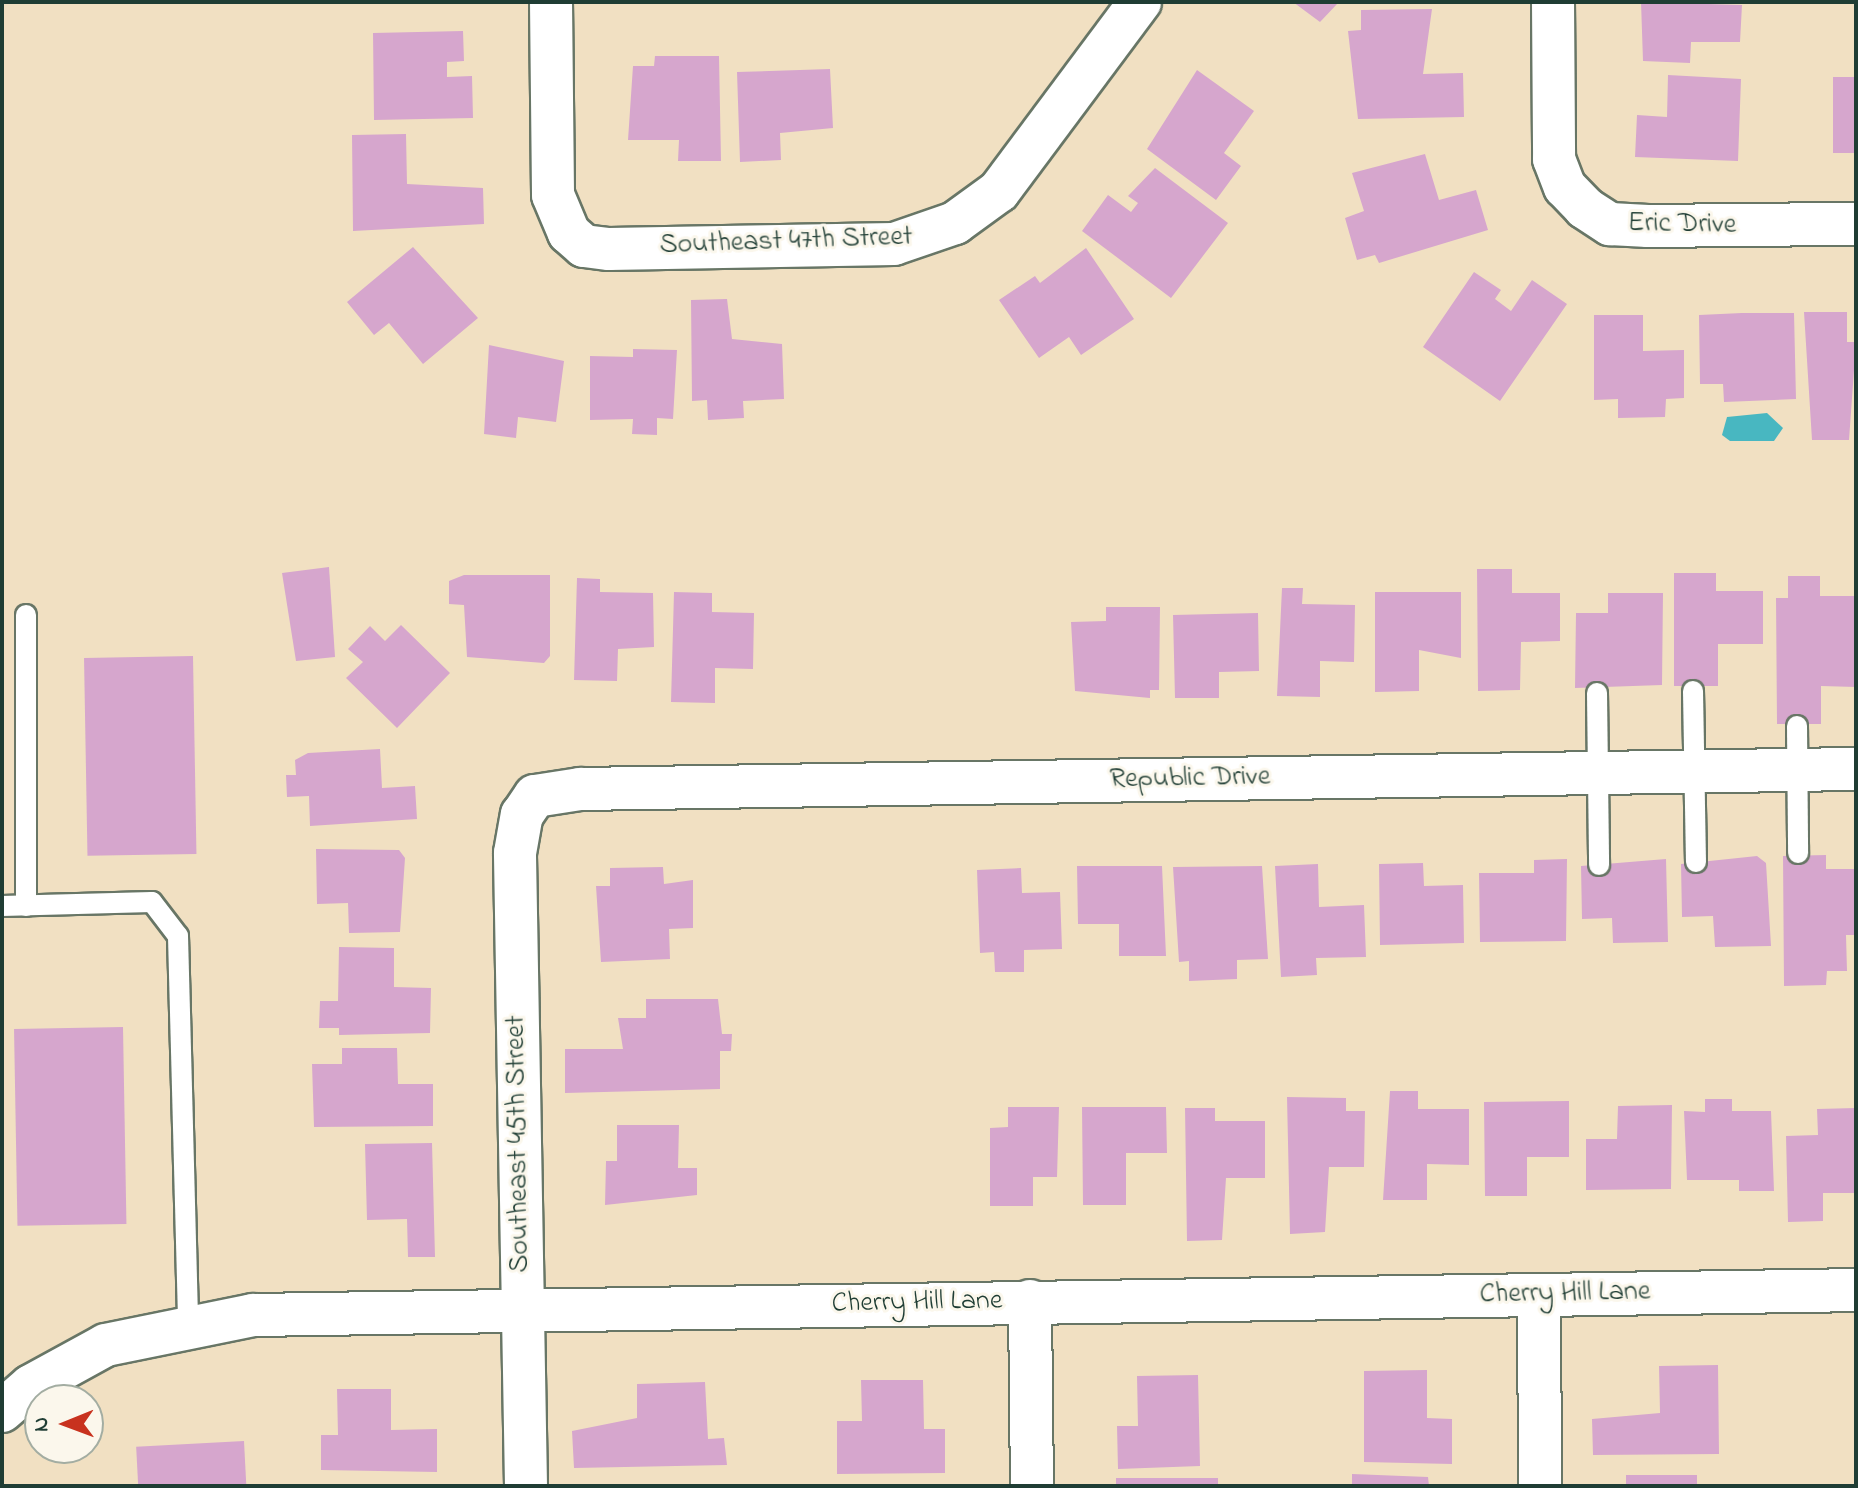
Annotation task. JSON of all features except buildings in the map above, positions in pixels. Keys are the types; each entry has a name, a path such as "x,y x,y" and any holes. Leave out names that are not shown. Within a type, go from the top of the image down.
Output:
{"street":[{"name":"Southeast 47th Street","path":"551,2 553,195 569,233 584,246 609,249 894,244 925,237 999,191 1140,2"},
{"name":"Eric Drive","path":"1553,2 1554,159 1565,187 1585,208 1610,224 1856,224"},
{"name":"Republic Drive","path":"528,803 545,792 580,789 1856,769"},
{"name":"Southeast 45th Street","path":"526,1486 515,853 528,803"},
{"name":"Cherry Hill Lane","path":"2,1411 85,1355 188,1324 253,1315 1856,1290"},
{"path":"1539,1295 1540,1486"},
{"path":"1030,1301 1032,1486"}],"lane":[{"path":"26,615 26,906"},
{"path":"1693,691 1696,862"},
{"path":"1597,693 1599,865"},
{"path":"1797,726 1798,853"},
{"path":"2,906 152,902 178,936 188,1324"}],"water":[{"path":"1767,413 1783,428 1774,441 1730,441 1722,435 1727,417"}]}
